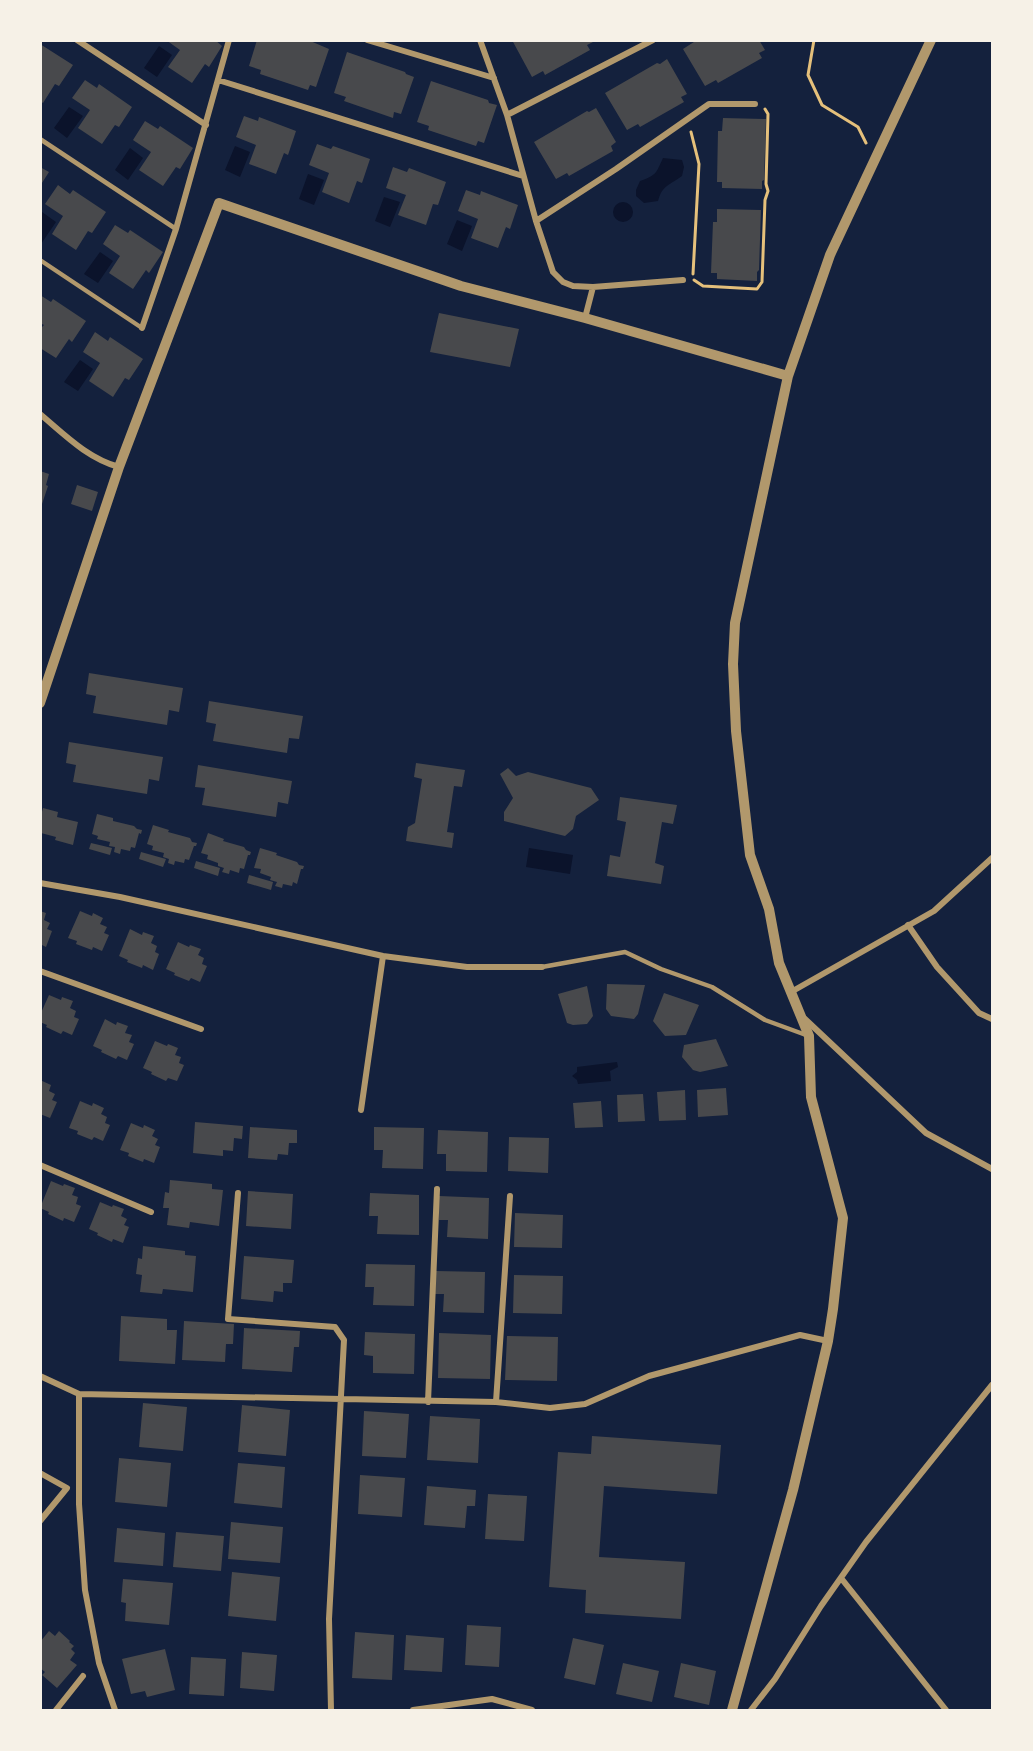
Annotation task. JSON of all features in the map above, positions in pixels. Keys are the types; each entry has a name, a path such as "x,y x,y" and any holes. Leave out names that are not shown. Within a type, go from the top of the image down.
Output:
{"street":[{"path":"77,40 206,125"},
{"path":"142,328 176,229 229,40"},
{"path":"367,40 494,78"},
{"path":"480,40 507,115 536,221 553,272 562,282 573,286 593,287 682,280"},
{"path":"507,115 653,40"},
{"path":"732,1710 793,1490 828,1341 843,1218 811,1097 809,1036 786,985 779,963 770,909 750,855 736,731 733,664 735,623 788,376 830,255 931,40"},
{"path":"218,80 523,176"},
{"path":"536,221 616,170 710,104 755,104"},
{"path":"40,703 119,466 219,203 461,286 585,318 788,376"},
{"path":"585,318 593,287"},
{"path":"40,414 86,453 103,462 119,466"},
{"path":"791,992 934,911 993,858"},
{"path":"40,883 120,897 383,956 467,967 542,967"},
{"path":"908,925 937,967 979,1013 993,1019"},
{"path":"360,1110 383,956"},
{"path":"40,971 201,1029"},
{"path":"799,1013 926,1133 993,1169"},
{"path":"40,1165 151,1212"},
{"path":"428,1402 437,1190"},
{"path":"238,1193 228,1319 335,1327 344,1340 329,1619 331,1710"},
{"path":"496,1402 510,1196"},
{"path":"40,1376 79,1394 496,1402 550,1407 585,1404 649,1376 801,1335 828,1341"},
{"path":"751,1710 775,1679 821,1606 866,1542 993,1386"},
{"path":"79,1394 79,1504 85,1590 99,1663 115,1710"},
{"path":"40,1473 67,1488 40,1521"},
{"path":"841,1578 946,1710"},
{"path":"56,1710 83,1676"},
{"path":"413,1710 492,1699 532,1710"}],"lane":[{"path":"40,139 176,229"},
{"path":"40,260 142,328"},
{"path":"542,967 625,952 661,969 712,987 765,1020 809,1036"}],"path":[{"path":"814,40 808,75 822,105 858,127 874,161"},
{"path":"689,118 699,164 692,269 694,281 704,286 757,289 762,282 765,200 768,191 766,184 768,114 764,107 755,104"}],"water":[{"path":"159,46 172,55 157,77 144,68"},
{"path":"69,107 83,116 67,138 54,128"},
{"path":"235,146 250,152 240,177 225,170"},
{"path":"130,148 143,158 128,180 115,170"},
{"path":"663,158 682,160 684,167 682,176 664,188 658,201 644,203 636,196 636,190 640,181 655,173"},
{"path":"308,174 324,180 314,205 299,199"},
{"path":"384,197 400,202 390,227 375,221"},
{"path":"623,202 630,205 633,212 630,219 623,222 616,219 613,212 616,205"},
{"path":"42,212 56,222 41,244 41,215"},
{"path":"457,220 472,226 462,251 447,244"},
{"path":"100,252 113,261 98,283 84,274"},
{"path":"80,360 93,369 78,391 64,382"},
{"path":"529,848 573,855 570,874 526,867"},
{"path":"617,1062 618,1067 610,1071 611,1081 578,1084 572,1076 577,1072 577,1067"}],"building":[{"path":"166,40 215,40 222,46 209,67 205,64 192,83 168,67 180,50"},
{"path":"257,40 308,40 329,49 316,87 310,85 308,90 260,74 261,70 249,66"},
{"path":"512,40 592,40 593,42 587,45 590,50 545,75 543,71 532,77"},
{"path":"697,40 759,40 765,50 759,53 762,58 718,83 716,80 705,86 683,49"},
{"path":"40,44 73,65 59,86 55,84 43,103 40,101"},
{"path":"347,52 414,77 401,114 394,112 393,118 344,101 346,97 334,93"},
{"path":"667,59 687,94 681,97 684,102 640,127 638,124 627,130 605,93"},
{"path":"85,80 97,88 99,84 132,107 119,127 115,125 102,144 78,128 90,110 72,98"},
{"path":"431,81 497,105 484,143 478,141 476,146 428,130 429,126 417,122"},
{"path":"596,108 616,142 611,146 613,151 569,176 567,173 556,179 534,142"},
{"path":"244,116 258,121 259,117 296,131 288,155 284,153 276,174 249,164 256,145 236,137"},
{"path":"723,118 766,119 762,189 722,188 722,182 717,182 718,131 722,131"},
{"path":"145,121 158,129 160,126 193,148 180,169 176,167 163,186 139,170 151,152 133,140"},
{"path":"317,144 331,149 333,146 370,159 362,183 357,181 349,203 322,192 329,173 309,165"},
{"path":"40,167 49,172 40,186"},
{"path":"393,167 407,172 409,168 446,182 438,205 433,204 426,225 398,215 406,195 386,188"},
{"path":"58,185 70,194 73,190 106,212 92,233 88,231 76,250 52,234 63,216 45,204"},
{"path":"466,190 480,195 481,191 518,205 510,229 506,227 498,248 471,238 478,219 458,211"},
{"path":"717,209 761,210 757,281 717,279 717,273 711,273 713,222 717,222"},
{"path":"115,225 128,233 130,230 163,252 149,273 146,270 133,289 109,273 120,256 103,244"},
{"path":"40,295 51,302 53,299 86,321 72,342 69,339 56,358 40,348 40,329 44,325 40,323"},
{"path":"439,313 519,329 510,367 430,352"},
{"path":"95,332 108,341 110,337 143,359 129,380 125,378 113,397 89,381 100,363 83,352"},
{"path":"40,471 49,474 46,485 48,486 41,507"},
{"path":"77,485 98,492 92,511 71,504"},
{"path":"89,673 183,688 179,712 169,710 167,725 93,713 96,696 86,694"},
{"path":"209,701 303,716 299,739 289,738 287,753 213,741 216,724 206,722"},
{"path":"69,742 163,757 159,781 149,779 147,794 73,782 76,765 66,763"},
{"path":"416,763 465,770 462,787 454,786 447,832 454,833 452,848 406,841 408,827 415,823 422,779 414,777"},
{"path":"198,765 292,781 288,804 278,802 276,817 202,805 205,788 195,787"},
{"path":"508,768 516,776 528,772 591,788 599,800 576,816 573,829 565,836 504,821 504,812 513,798 500,774"},
{"path":"620,797 677,805 673,824 662,822 655,863 664,866 661,884 607,876 610,855 620,857 626,822 617,820"},
{"path":"43,808 58,812 57,817 78,822 73,845 41,833 40,819"},
{"path":"97,814 142,830 135,848 131,847 130,851 121,849 120,854 114,852 115,847 109,846 110,842 97,839 98,836 92,834"},
{"path":"153,825 190,838 192,842 197,843 189,860 185,859 184,863 175,861 174,865 168,863 169,859 163,857 164,853 152,850 153,846 147,844"},
{"path":"208,833 251,852 244,869 240,868 239,873 230,870 229,874 222,872 224,868 207,859 208,855 201,853"},
{"path":"91,843 112,848 110,855 89,849"},
{"path":"260,848 277,853 276,855 304,866 297,884 293,882 292,886 283,884 282,888 275,886 277,882 260,873 261,869 254,868"},
{"path":"141,852 166,859 163,867 139,859"},
{"path":"196,861 220,868 218,876 194,868"},
{"path":"249,875 273,882 271,890 247,883"},
{"path":"40,911 46,913 44,920 50,923 47,929 52,931 46,947 40,944"},
{"path":"80,911 92,916 93,913 103,918 100,924 107,927 104,933 109,935 102,951 76,944 77,941 68,938"},
{"path":"130,929 142,935 143,932 154,936 151,943 157,946 155,952 159,954 153,970 143,965 142,968 127,962 128,960 119,956"},
{"path":"178,942 201,949 198,955 204,958 202,964 207,966 200,982 191,978 189,981 166,969"},
{"path":"607,984 645,985 638,1014 634,1019 611,1016 606,1009"},
{"path":"587,986 593,1016 587,1024 567,1023 558,994"},
{"path":"664,993 699,1005 686,1035 665,1036 653,1021"},
{"path":"49,995 61,1000 62,997 73,1001 70,1008 76,1011 74,1017 79,1019 72,1035 63,1031 61,1034 40,1022 40,1015"},
{"path":"105,1019 116,1025 117,1022 128,1026 125,1033 132,1035 129,1042 134,1044 127,1060 118,1056 116,1059 93,1046"},
{"path":"716,1039 728,1066 700,1072 693,1070 682,1057 684,1045"},
{"path":"155,1041 178,1048 175,1055 181,1057 179,1063 184,1065 177,1081 168,1078 166,1081 143,1068"},
{"path":"40,1080 51,1085 49,1091 55,1094 52,1100 57,1102 50,1118 40,1114"},
{"path":"726,1088 728,1115 698,1117 697,1090"},
{"path":"685,1090 686,1120 659,1121 657,1092"},
{"path":"643,1094 645,1121 618,1122 617,1095"},
{"path":"80,1101 104,1108 101,1114 107,1117 105,1123 110,1125 103,1141 94,1137 92,1140 69,1128"},
{"path":"601,1101 603,1127 575,1128 573,1103"},
{"path":"195,1122 243,1126 242,1139 234,1138 233,1151 223,1150 223,1156 193,1153"},
{"path":"131,1123 155,1130 152,1136 158,1139 155,1145 160,1147 154,1163 144,1159 143,1162 120,1150"},
{"path":"250,1127 297,1130 297,1143 289,1143 288,1155 278,1154 277,1160 248,1158"},
{"path":"374,1127 424,1128 423,1169 382,1168 383,1150 374,1150"},
{"path":"438,1130 488,1132 487,1172 446,1171 446,1154 437,1154"},
{"path":"509,1137 549,1138 548,1173 508,1171"},
{"path":"170,1180 212,1184 212,1189 223,1190 219,1226 190,1222 189,1228 167,1225 169,1208 163,1208 165,1192 169,1193"},
{"path":"51,1181 75,1188 72,1195 78,1197 76,1204 81,1206 74,1222 64,1218 63,1221 40,1208"},
{"path":"248,1191 293,1194 291,1229 246,1226"},
{"path":"370,1193 419,1195 419,1235 377,1234 378,1216 369,1216"},
{"path":"439,1196 489,1198 488,1239 447,1237 448,1220 439,1220"},
{"path":"100,1202 124,1209 121,1216 127,1219 124,1225 129,1227 123,1243 113,1239 112,1242 89,1229"},
{"path":"515,1213 563,1215 562,1248 514,1247"},
{"path":"143,1246 185,1251 185,1255 196,1256 193,1292 163,1289 162,1294 140,1292 142,1275 136,1274 138,1258 142,1259"},
{"path":"244,1256 294,1260 292,1283 283,1283 283,1292 274,1291 273,1302 241,1299"},
{"path":"366,1264 415,1265 414,1306 373,1305 374,1287 365,1287"},
{"path":"436,1271 485,1272 484,1313 443,1312 444,1294 435,1294"},
{"path":"514,1275 563,1276 562,1314 513,1313"},
{"path":"121,1316 167,1319 167,1330 177,1330 175,1364 119,1361"},
{"path":"184,1321 234,1324 233,1344 226,1344 225,1362 182,1360"},
{"path":"244,1328 300,1331 299,1347 294,1347 292,1372 242,1369"},
{"path":"365,1332 415,1334 414,1374 373,1373 373,1356 364,1355"},
{"path":"439,1333 491,1335 490,1379 438,1378"},
{"path":"507,1336 558,1337 557,1381 505,1380"},
{"path":"143,1403 187,1407 183,1451 139,1447"},
{"path":"242,1405 290,1410 286,1456 238,1452"},
{"path":"364,1411 409,1414 406,1458 362,1456"},
{"path":"430,1416 480,1419 478,1463 427,1460"},
{"path":"592,1436 721,1445 717,1494 604,1486 599,1557 685,1562 681,1619 585,1613 586,1590 549,1587 558,1452 591,1454"},
{"path":"119,1458 171,1463 167,1507 115,1502"},
{"path":"238,1463 285,1467 282,1508 234,1503"},
{"path":"360,1475 405,1478 402,1517 358,1514"},
{"path":"427,1486 476,1490 475,1506 467,1506 465,1528 424,1525"},
{"path":"488,1494 527,1496 524,1541 485,1539"},
{"path":"231,1522 283,1527 280,1563 228,1559"},
{"path":"117,1528 165,1533 163,1566 114,1562"},
{"path":"176,1532 224,1536 221,1571 173,1567"},
{"path":"232,1572 280,1577 276,1621 228,1616"},
{"path":"123,1579 173,1583 169,1625 125,1621 126,1603 121,1602"},
{"path":"467,1625 501,1627 499,1667 465,1665"},
{"path":"49,1631 55,1636 59,1631 70,1641 74,1646 71,1649 75,1653 70,1660 77,1665 57,1688 42,1675 45,1672 40,1668 40,1642"},
{"path":"355,1632 394,1635 392,1680 352,1678"},
{"path":"406,1635 444,1638 442,1672 404,1670"},
{"path":"573,1638 604,1645 595,1685 564,1678"},
{"path":"165,1649 175,1690 147,1697 145,1691 131,1694 122,1659"},
{"path":"242,1652 277,1655 274,1691 240,1688"},
{"path":"191,1657 226,1659 224,1696 189,1694"},
{"path":"623,1663 659,1671 652,1702 616,1694"},
{"path":"681,1663 716,1671 709,1705 674,1697"}]}
